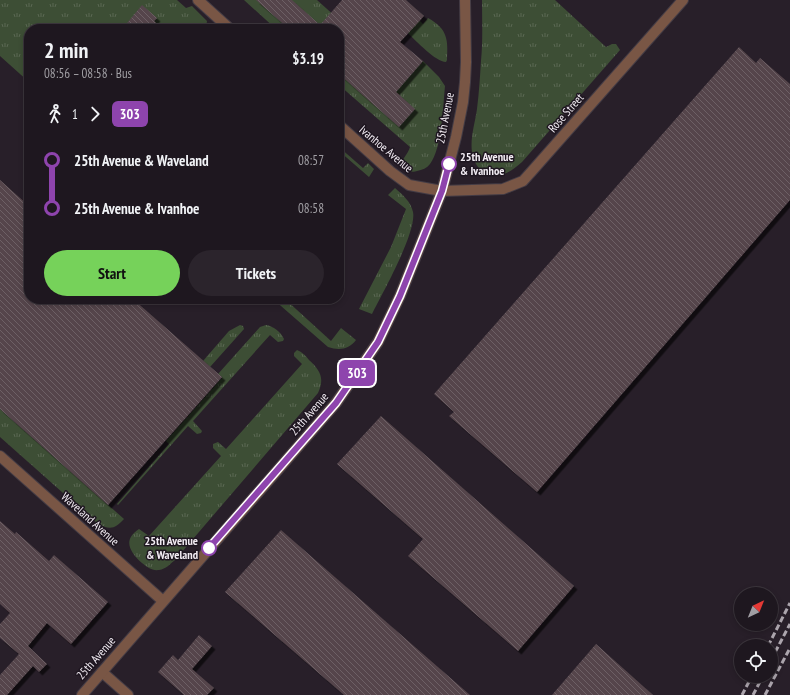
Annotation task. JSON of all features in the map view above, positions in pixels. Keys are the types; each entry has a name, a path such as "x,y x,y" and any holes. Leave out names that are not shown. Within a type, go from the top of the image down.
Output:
{"street":[{"path":"198,0 224,24"},
{"name":"25th Avenue","path":"82,695 336,403 381,335 400,296 442,191 456,137 463,102 466,62 465,0"},
{"name":"Rose Street","path":"442,191 503,189 522,181 538,165 683,0"},
{"name":"Ivanhoe Avenue","path":"344,130 390,171 409,185 442,191"},
{"name":"Waveland Avenue","path":"0,456 163,601"},
{"path":"102,672 128,695"}],"green space":[{"path":"0,0 177,0 186,8 192,6 207,21 206,24 24,24 24,78 0,56"},
{"path":"244,0 317,0 344,24 270,24"},
{"path":"482,0 555,0 606,47 616,44 620,50 522,162 508,172 498,175 487,174 482,171 475,163 472,152 472,136 478,103 482,53"},
{"path":"428,18 440,26 443,31 447,41 446,62 437,59 408,33 419,20 423,24"},
{"path":"344,24 406,80 423,61 439,77 445,86 443,115 437,148 434,157 426,168 413,172 400,166 410,147 344,89"},
{"path":"344,151 363,168 368,163 374,169 369,177 344,155"},
{"path":"395,188 409,202 413,212 413,221 410,234 398,263 372,314 359,309 391,247 406,209 388,195"},
{"path":"279,304 290,304 331,341 341,328 356,340 347,347 340,349 328,347"},
{"path":"240,325 243,326 244,329 210,367 203,361 229,331"},
{"path":"266,325 279,332 283,336 283,341 278,342 270,335 193,421 202,431 201,433 197,434 188,426 118,505 117,504 169,444 166,441 222,378 218,374 260,327"},
{"path":"297,350 301,352 319,371 321,383 318,393 175,560 159,570 146,566 134,555 131,550 129,542 131,537 139,529 149,536 221,456 213,448 213,444 218,442 226,449 302,364 294,356 294,353"},
{"path":"0,409 124,519 112,528 98,524 0,437"}],"building":[{"path":"256,0 292,0 319,24 283,24"},
{"path":"342,0 406,0 424,16 400,42 423,61 396,92 415,109 399,127 344,78 344,24 321,24"},
{"path":"142,5 157,18 154,21 157,24 126,24"},
{"path":"739,47 756,63 760,58 790,84 790,200 537,492 449,416 454,412 434,394"},
{"path":"0,180 24,202 24,304 139,304 222,377 108,505 0,409"},
{"path":"381,416 574,586 518,651 408,556 423,539 337,464"},
{"path":"0,521 15,534 16,532 49,561 54,555 108,602 71,644 47,623 28,646 47,664 39,672 33,666 7,695 0,695 0,675 19,654 0,638 0,624 10,613 0,604"},
{"path":"281,530 470,695 344,695 225,592"},
{"path":"199,635 212,646 192,669 214,688 207,695 184,695 158,672 173,655 178,660"},
{"path":"596,644 653,695 552,695"}],"railway":[{"path":"772,639 790,603"},
{"path":"778,647 790,624"},
{"path":"765,695 790,648"},
{"path":"742,695 748,683"},
{"path":"753,695 759,683"}],"bus line":[{"name":"303","path":"209,548 336,403 378,342 400,296 442,191 449,164"}],"place":[{"name":"25th Avenue & Ivanhoe","path":"449,164"},
{"name":"25th Avenue & Waveland","path":"209,548"}]}
